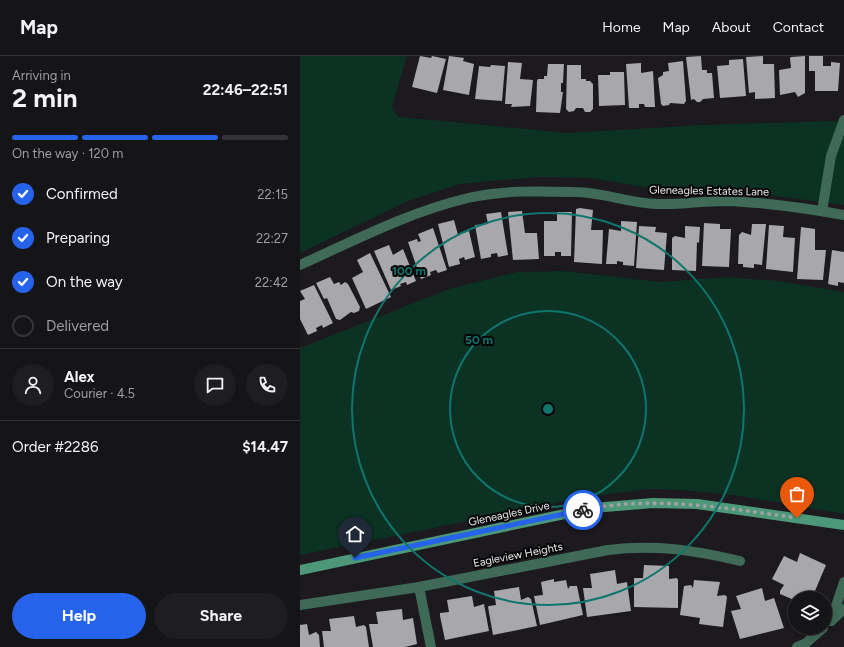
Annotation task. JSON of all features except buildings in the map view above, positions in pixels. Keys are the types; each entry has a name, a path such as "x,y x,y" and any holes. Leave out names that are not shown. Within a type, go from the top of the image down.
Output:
{"street":[{"path":"822,211 831,156 844,120"},
{"name":"Gleneagles Estates Lane","path":"300,265 409,216 469,198 522,191 603,194 656,204 686,204 723,201 769,204 844,214"},
{"name":"Gleneagles Drive","path":"300,570 593,508 645,504 698,504 844,525"},
{"name":"Eagleview Heights","path":"300,605 419,587 608,550 628,548 649,546 699,551 740,561"},
{"path":"832,611 844,582"},
{"path":"419,587 431,647"},
{"path":"832,620 844,609"},
{"path":"797,647 806,643 815,635"}],"green space":[{"path":"300,56 407,56 392,107 398,117 568,133 703,125 832,121 844,123 844,205 744,192 668,191 589,178 540,177 491,181 460,184 408,201 300,253"},
{"path":"563,271 661,282 728,277 777,281 844,292 844,514 740,496 683,490 647,489 581,498 300,555 300,348 449,289 517,272"}],"way so far":[{"path":"583,510 653,503 698,504 797,518"}],"route":[{"path":"355,558 583,510"}]}
